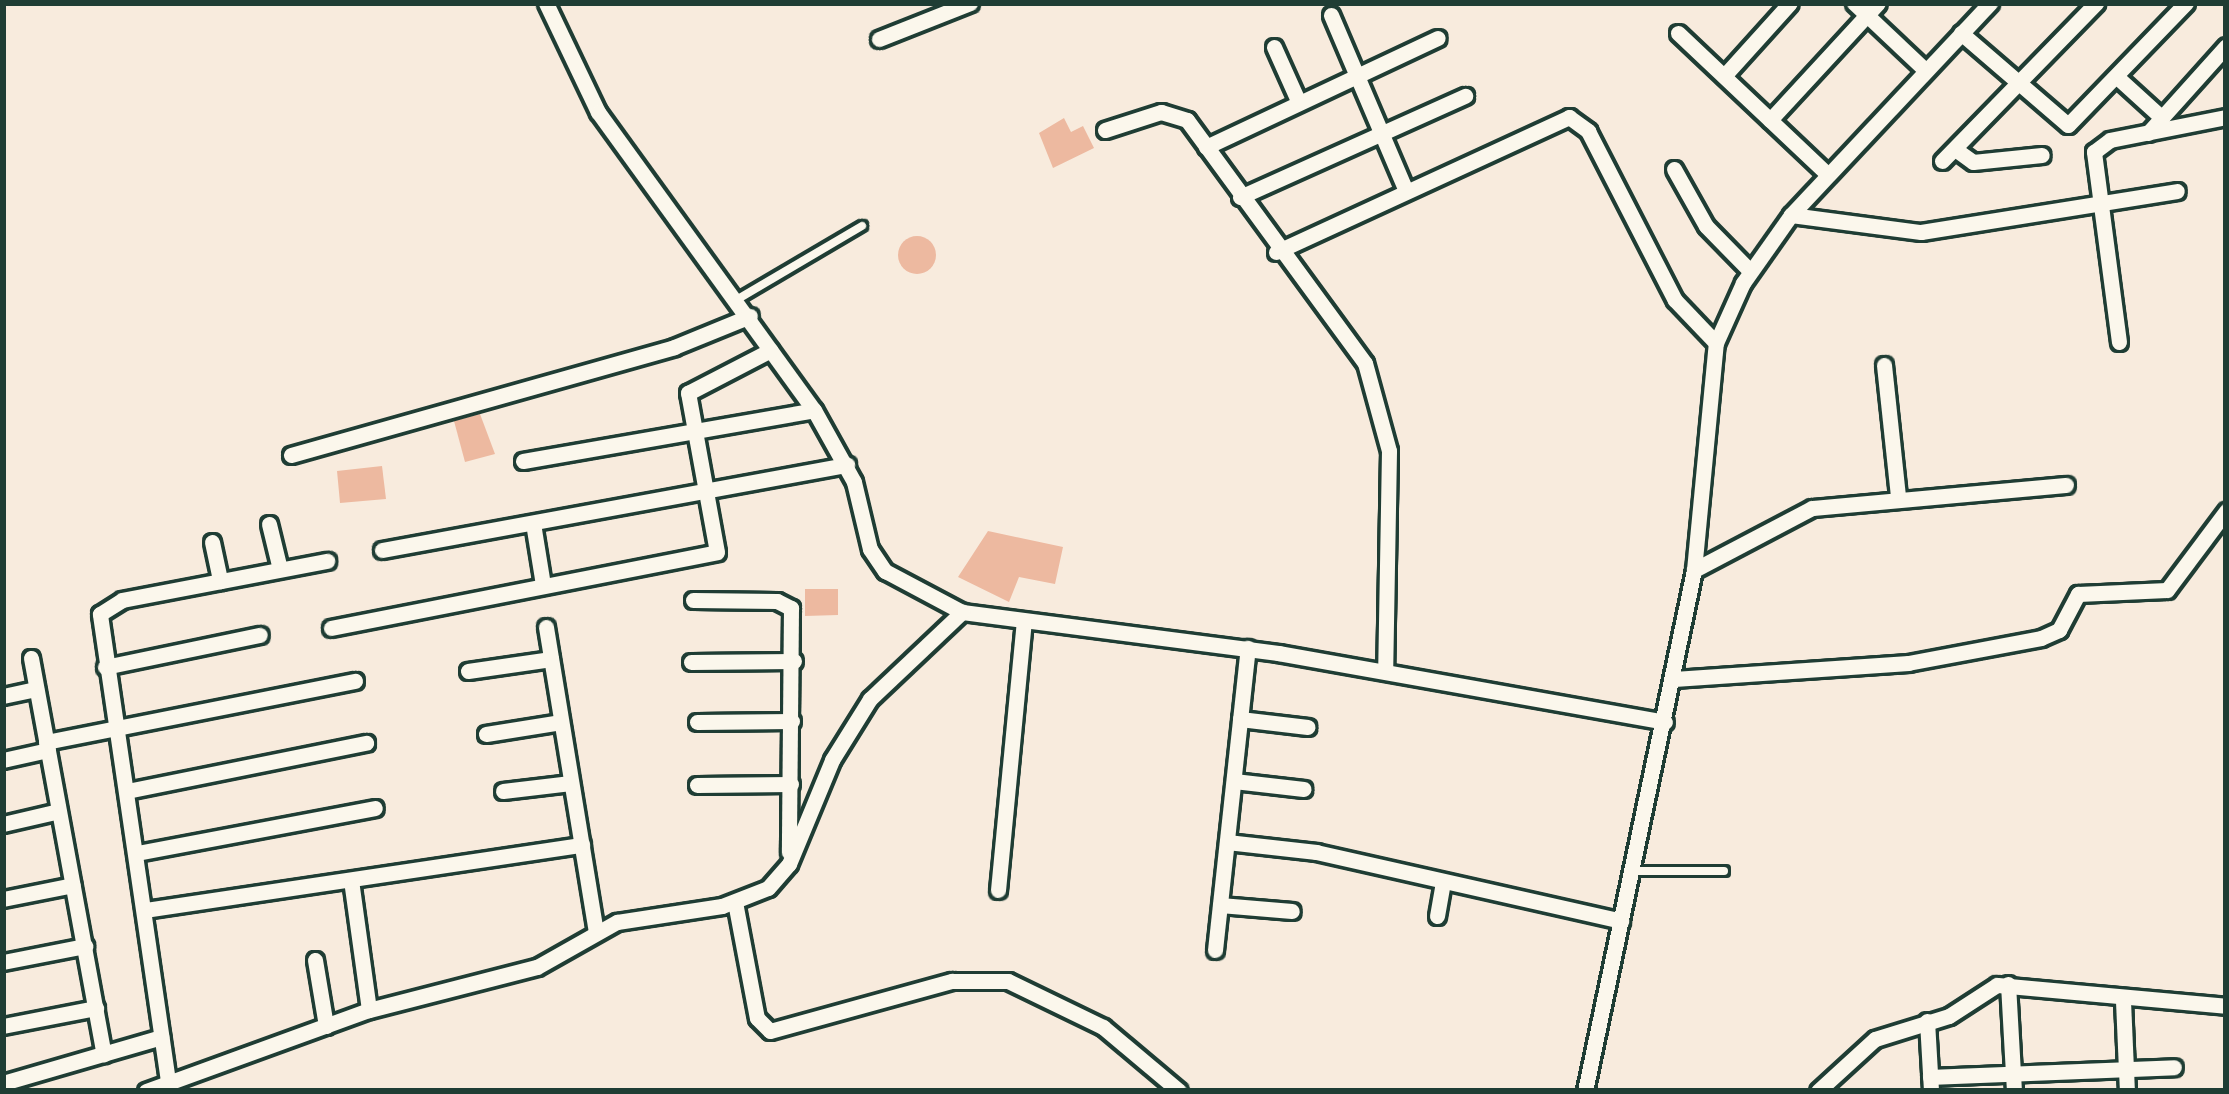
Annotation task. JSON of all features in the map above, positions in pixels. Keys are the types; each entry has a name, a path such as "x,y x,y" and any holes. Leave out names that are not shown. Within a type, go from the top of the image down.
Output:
{"street":[{"path":"545,3 585,91 750,316 847,465 878,566 962,612 1248,648 1665,722"},
{"path":"879,39 970,3"},
{"path":"1724,76 1790,3"},
{"path":"1586,1091 1694,570 1716,343 1750,271 1791,215 1990,3"},
{"path":"1942,161 2096,3"},
{"path":"1961,33 2068,124 2186,3"},
{"path":"1770,120 1866,7 1925,70"},
{"path":"1331,15 1406,191"},
{"path":"1678,33 1826,173"},
{"path":"1206,147 1438,38"},
{"path":"1274,46 1299,103"},
{"path":"2148,133 2224,54"},
{"path":"2116,77 2162,118"},
{"path":"1240,197 1465,96"},
{"path":"1105,130 1174,115 1206,147 1276,252 1365,363 1382,411 1392,508 1385,670"},
{"path":"2119,342 2093,152 2148,133 2226,117"},
{"path":"1276,252 1558,119 1580,122 1666,285 1716,343"},
{"path":"1954,148 1973,162 2042,155"},
{"path":"1675,170 1706,226 1750,271"},
{"path":"1791,215 1921,232 2177,191"},
{"path":"291,455 674,346 750,316"},
{"path":"331,628 717,552 688,393 771,350"},
{"path":"1884,364 1898,496"},
{"path":"523,461 814,410"},
{"path":"382,550 847,465"},
{"path":"1694,570 1794,513 1898,496 2066,485"},
{"path":"1674,680 1908,663 2041,638 2059,630 2078,594 2167,590 2226,511"},
{"path":"533,523 543,585"},
{"path":"269,524 280,568"},
{"path":"212,542 220,580"},
{"path":"168,1081 106,667 105,609 220,580 327,561"},
{"path":"693,600 786,603 794,661 789,864"},
{"path":"146,1091 369,1010 537,967 596,931 735,902 768,888 789,864 832,760 870,699 962,612"},
{"path":"998,890 1024,622"},
{"path":"546,627 596,931"},
{"path":"106,667 260,634"},
{"path":"1215,950 1248,648"},
{"path":"31,658 104,1054"},
{"path":"468,671 551,659"},
{"path":"691,662 794,661"},
{"path":"3,760 116,727 356,681"},
{"path":"3,696 36,689"},
{"path":"1240,719 1308,727"},
{"path":"697,722 792,721"},
{"path":"486,734 561,722"},
{"path":"127,790 366,743"},
{"path":"1234,782 1304,789"},
{"path":"503,791 571,783"},
{"path":"697,785 791,784"},
{"path":"137,853 375,808"},
{"path":"3,824 59,811"},
{"path":"1227,842 1316,852 1621,921"},
{"path":"145,910 582,845"},
{"path":"351,880 369,1010"},
{"path":"1437,916 1444,882"},
{"path":"3,899 73,885"},
{"path":"735,902 757,1018 770,1031 952,981 1008,982 1103,1028 1179,1091"},
{"path":"1220,904 1292,911"},
{"path":"3,962 85,946"},
{"path":"316,959 326,1026"},
{"path":"2008,984 2014,1091"},
{"path":"1819,1091 1875,1039 1927,1022 2008,984 2123,1001 2226,1006"},
{"path":"2123,1001 2127,1091"},
{"path":"3,1026 96,1008"},
{"path":"1927,1022 1930,1084 2013,1073 2174,1067"},
{"path":"3,1083 161,1037"}],"lane":[{"path":"738,299 862,226"},
{"path":"1632,871 1724,871"}],"building":[{"path":"1064,118 1071,132 1083,126 1094,148 1053,168 1039,133"},
{"path":"917,236 931,241 936,255 931,269 917,274 903,269 898,255 903,241"},
{"path":"480,414 495,454 465,462 454,421"},
{"path":"382,466 386,499 340,503 337,471"},
{"path":"988,531 1063,547 1055,584 1019,577 1009,602 958,577"},
{"path":"805,589 838,589 838,615 805,616"}]}
